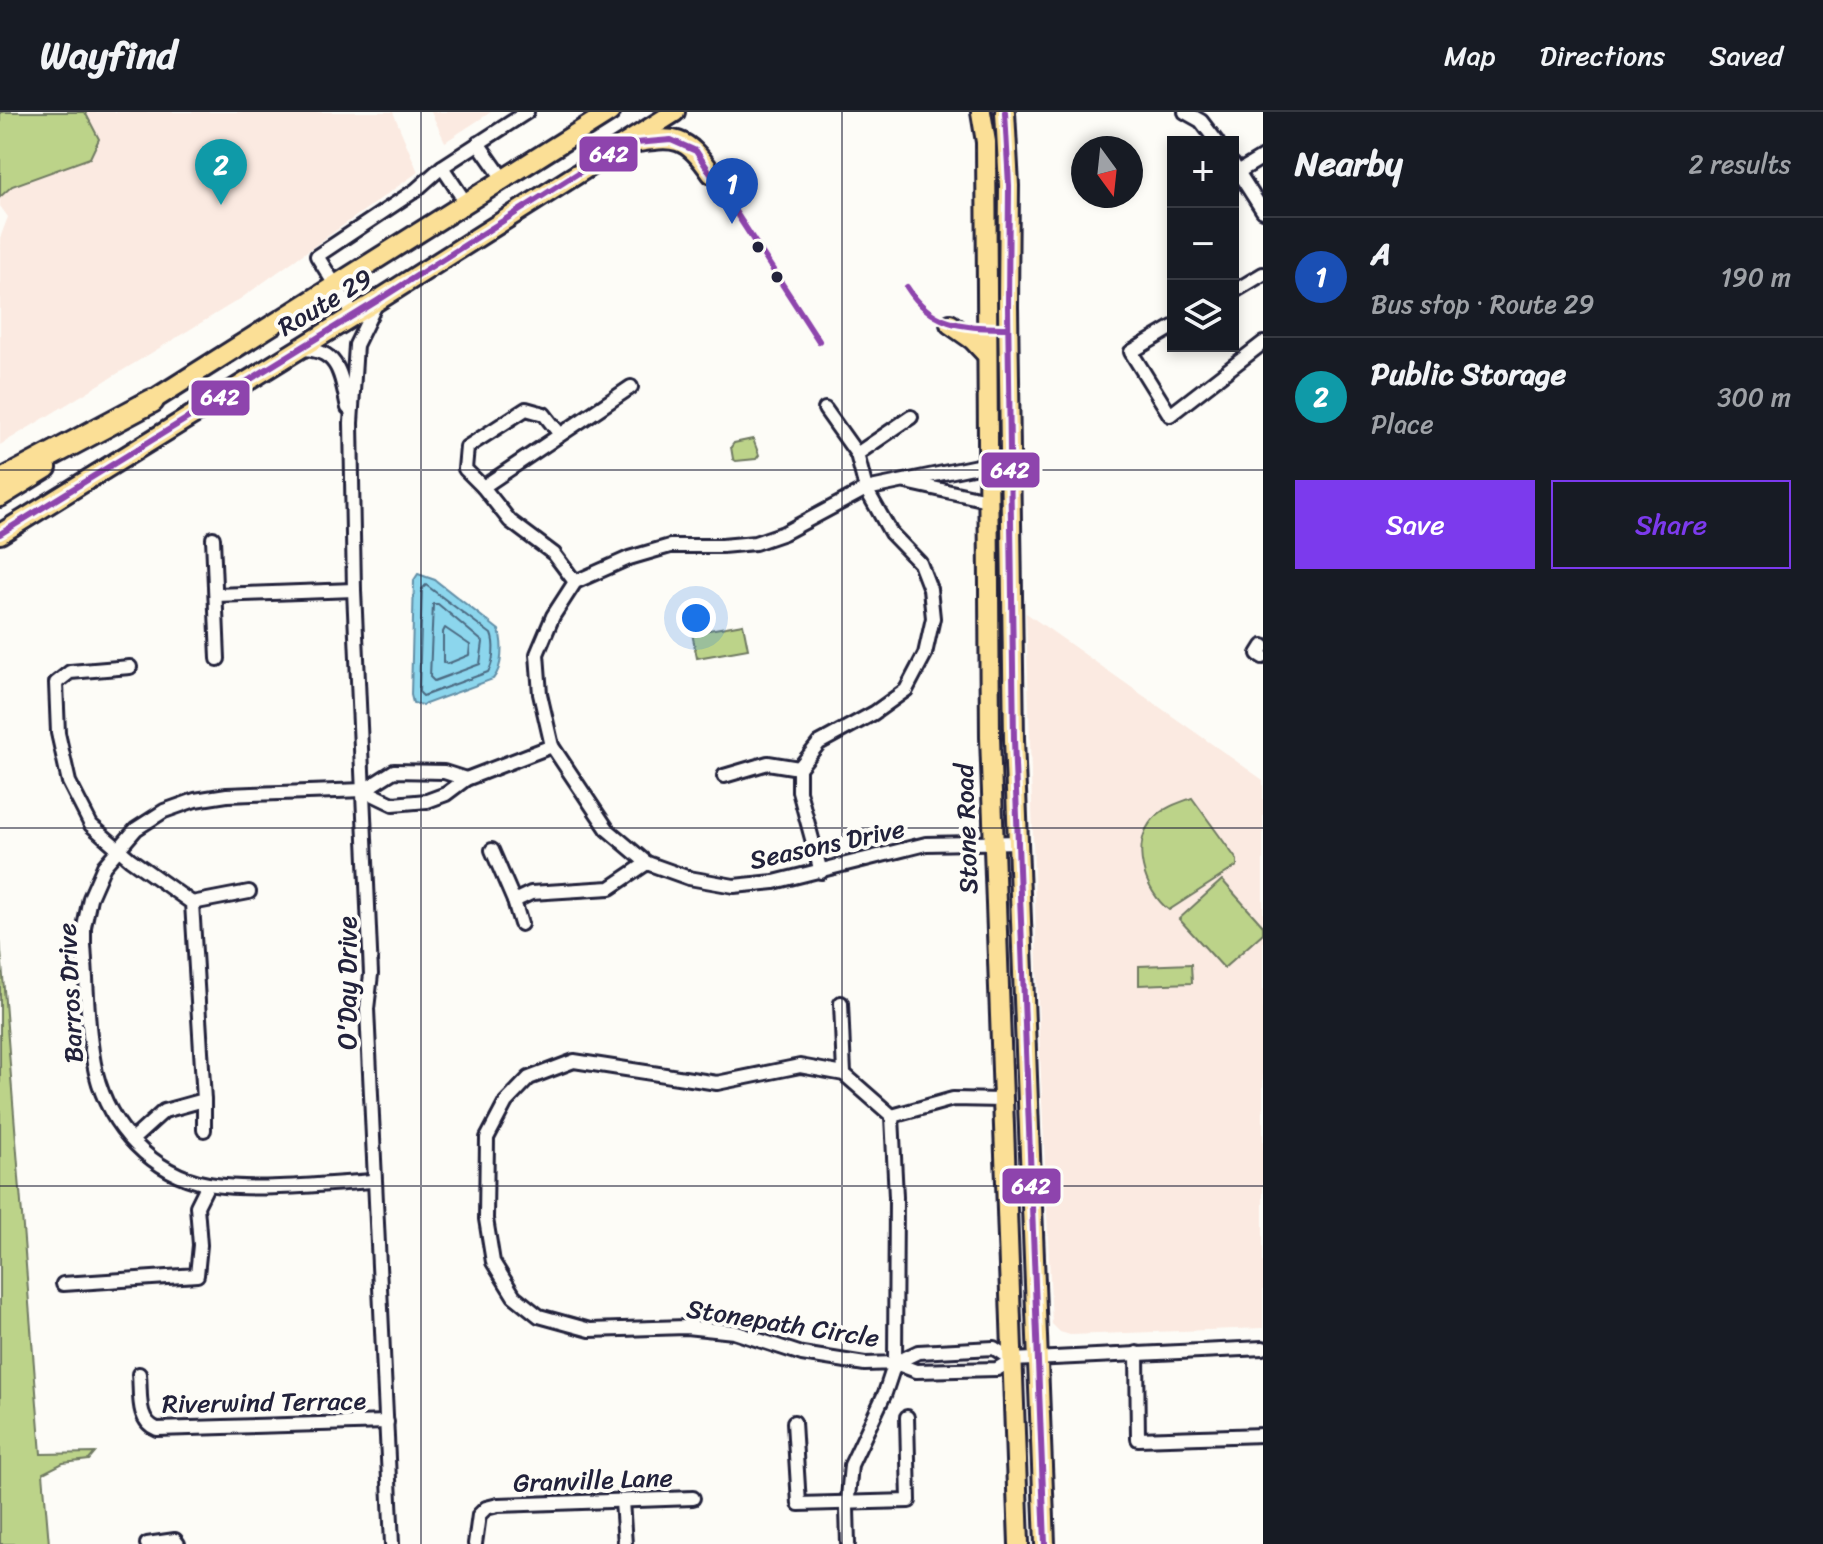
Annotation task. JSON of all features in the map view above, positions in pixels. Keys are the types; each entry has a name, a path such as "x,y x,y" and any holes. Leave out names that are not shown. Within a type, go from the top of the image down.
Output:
{"highway":[{"path":"0,482 152,401"}],"main road":[{"name":"Route 29","path":"0,497 610,112"},
{"name":"Route 29","path":"0,534 675,112"},
{"name":"Stone Road","path":"981,112 986,142 992,842 1019,1544"},
{"name":"Stone Road","path":"1005,112 1009,186 1014,739 1045,1544"},
{"path":"624,144 662,138 680,141 696,151 712,174"},
{"path":"950,324 973,340 987,355"}],"street":[{"path":"354,315 317,256 416,190 442,167 527,112"},
{"path":"1185,112 1201,121 1212,136"},
{"path":"478,143 504,180"},
{"path":"1239,166 1263,157"},
{"path":"442,167 466,203"},
{"path":"1239,174 1263,211"},
{"path":"1239,288 1263,274"},
{"name":"O'Day Drive","path":"377,301 356,345 351,423 354,590 371,974 367,1009 392,1544"},
{"path":"1167,331 1131,352 1170,415 1263,343"},
{"name":"O'Day Drive","path":"293,352 302,349 317,351 330,357 340,372 351,423"},
{"path":"483,487 631,387"},
{"path":"559,433 544,414 526,409 467,447 465,469 510,521 554,554 575,582 629,558 670,546 755,543 784,533 866,489 987,464"},
{"path":"821,872 799,791 799,768 819,743 874,713 906,690 925,654 933,618 930,589 920,563 891,533 866,489 857,454 825,409"},
{"path":"857,454 911,417"},
{"path":"899,481 987,500"},
{"path":"213,538 218,659"},
{"name":"Seasons Drive","path":"575,582 553,616 537,654 540,694 552,746 608,830 647,863 689,878 734,886 774,882 821,872 926,844 1020,842"},
{"path":"216,595 354,590"},
{"path":"1263,646 1258,654 1263,657"},
{"path":"130,667 70,672 56,683 58,733 69,782 91,825 192,903 249,892"},
{"path":"364,790 393,804 427,801 446,794 466,779 552,746"},
{"path":"724,776 768,763 799,768"},
{"path":"364,790 394,771 444,772 466,779"},
{"name":"Barros Drive","path":"364,790 227,795 195,800 164,811 146,822 104,866 90,898 84,945 97,1076 110,1111 146,1154 172,1171 208,1184 245,1187 374,1181"},
{"path":"492,850 521,924"},
{"path":"514,901 531,893 610,888 647,863"},
{"path":"192,903 204,1130"},
{"path":"841,1003 844,1074 892,1116 953,1099 1002,1100"},
{"name":"Stonepath Circle","path":"844,1074 800,1066 717,1083 574,1061 529,1078 506,1102 487,1138 486,1219 493,1262 514,1296 539,1316 590,1330 686,1327 734,1332 802,1354 865,1364 895,1363 916,1371 997,1369 1012,1360 994,1348 918,1352 895,1363"},
{"path":"132,1140 164,1111 204,1100"},
{"name":"Stonepath Circle","path":"892,1116 896,1197 895,1363"},
{"path":"63,1284 197,1275 200,1245 197,1206 208,1184"},
{"path":"1012,1360 1263,1348"},
{"path":"1137,1353 1138,1439 1263,1435"},
{"path":"848,1544 847,1502 851,1465 885,1393 895,1363"},
{"name":"Riverwind Terrace","path":"139,1374 143,1418 157,1429 387,1422"},
{"path":"794,1422 799,1504 909,1501 907,1417"},
{"name":"Granville Lane","path":"475,1544 479,1515 486,1508 498,1505 693,1498"},
{"path":"622,1501 625,1544"},
{"path":"147,1544 175,1540 178,1544"}],"shaded area":[{"path":"85,112 393,112 418,172 240,299 0,445 0,238 8,217 0,206 0,197 12,186 90,158 99,139"},
{"path":"431,112 491,112 445,142"},
{"path":"1026,613 1263,780 1263,1328 1070,1335 1060,1332 1052,1324"}],"green space":[{"path":"0,112 85,112 99,139 90,158 12,186 0,197"},
{"path":"753,439 759,455 756,459 733,459 731,447 734,443"},
{"path":"743,624 748,649 697,658 692,633"},
{"path":"1192,798 1237,860 1237,866 1169,910 1160,902 1147,880 1141,854 1142,842 1157,815"},
{"path":"1222,880 1263,926 1263,933 1224,968 1179,919"},
{"path":"0,939 41,1454 95,1453 89,1460 63,1463 43,1473 49,1544 0,1544"},
{"path":"1191,964 1192,983 1139,985 1139,966"}],"water":[{"path":"418,574 435,580 499,630 501,649 499,668 493,679 423,705 413,703 411,695 414,580"}],"transit line":[{"name":"642","path":"1005,112 1009,186 1014,739 1045,1544"},
{"name":"642","path":"0,534 624,144 671,140 696,151 819,341"},
{"name":"642","path":"907,287 927,311 939,318 963,325 1008,328"}],"place":[{"name":"Public Storage","path":"221,205"},
{"name":"A","path":"732,224"}]}
